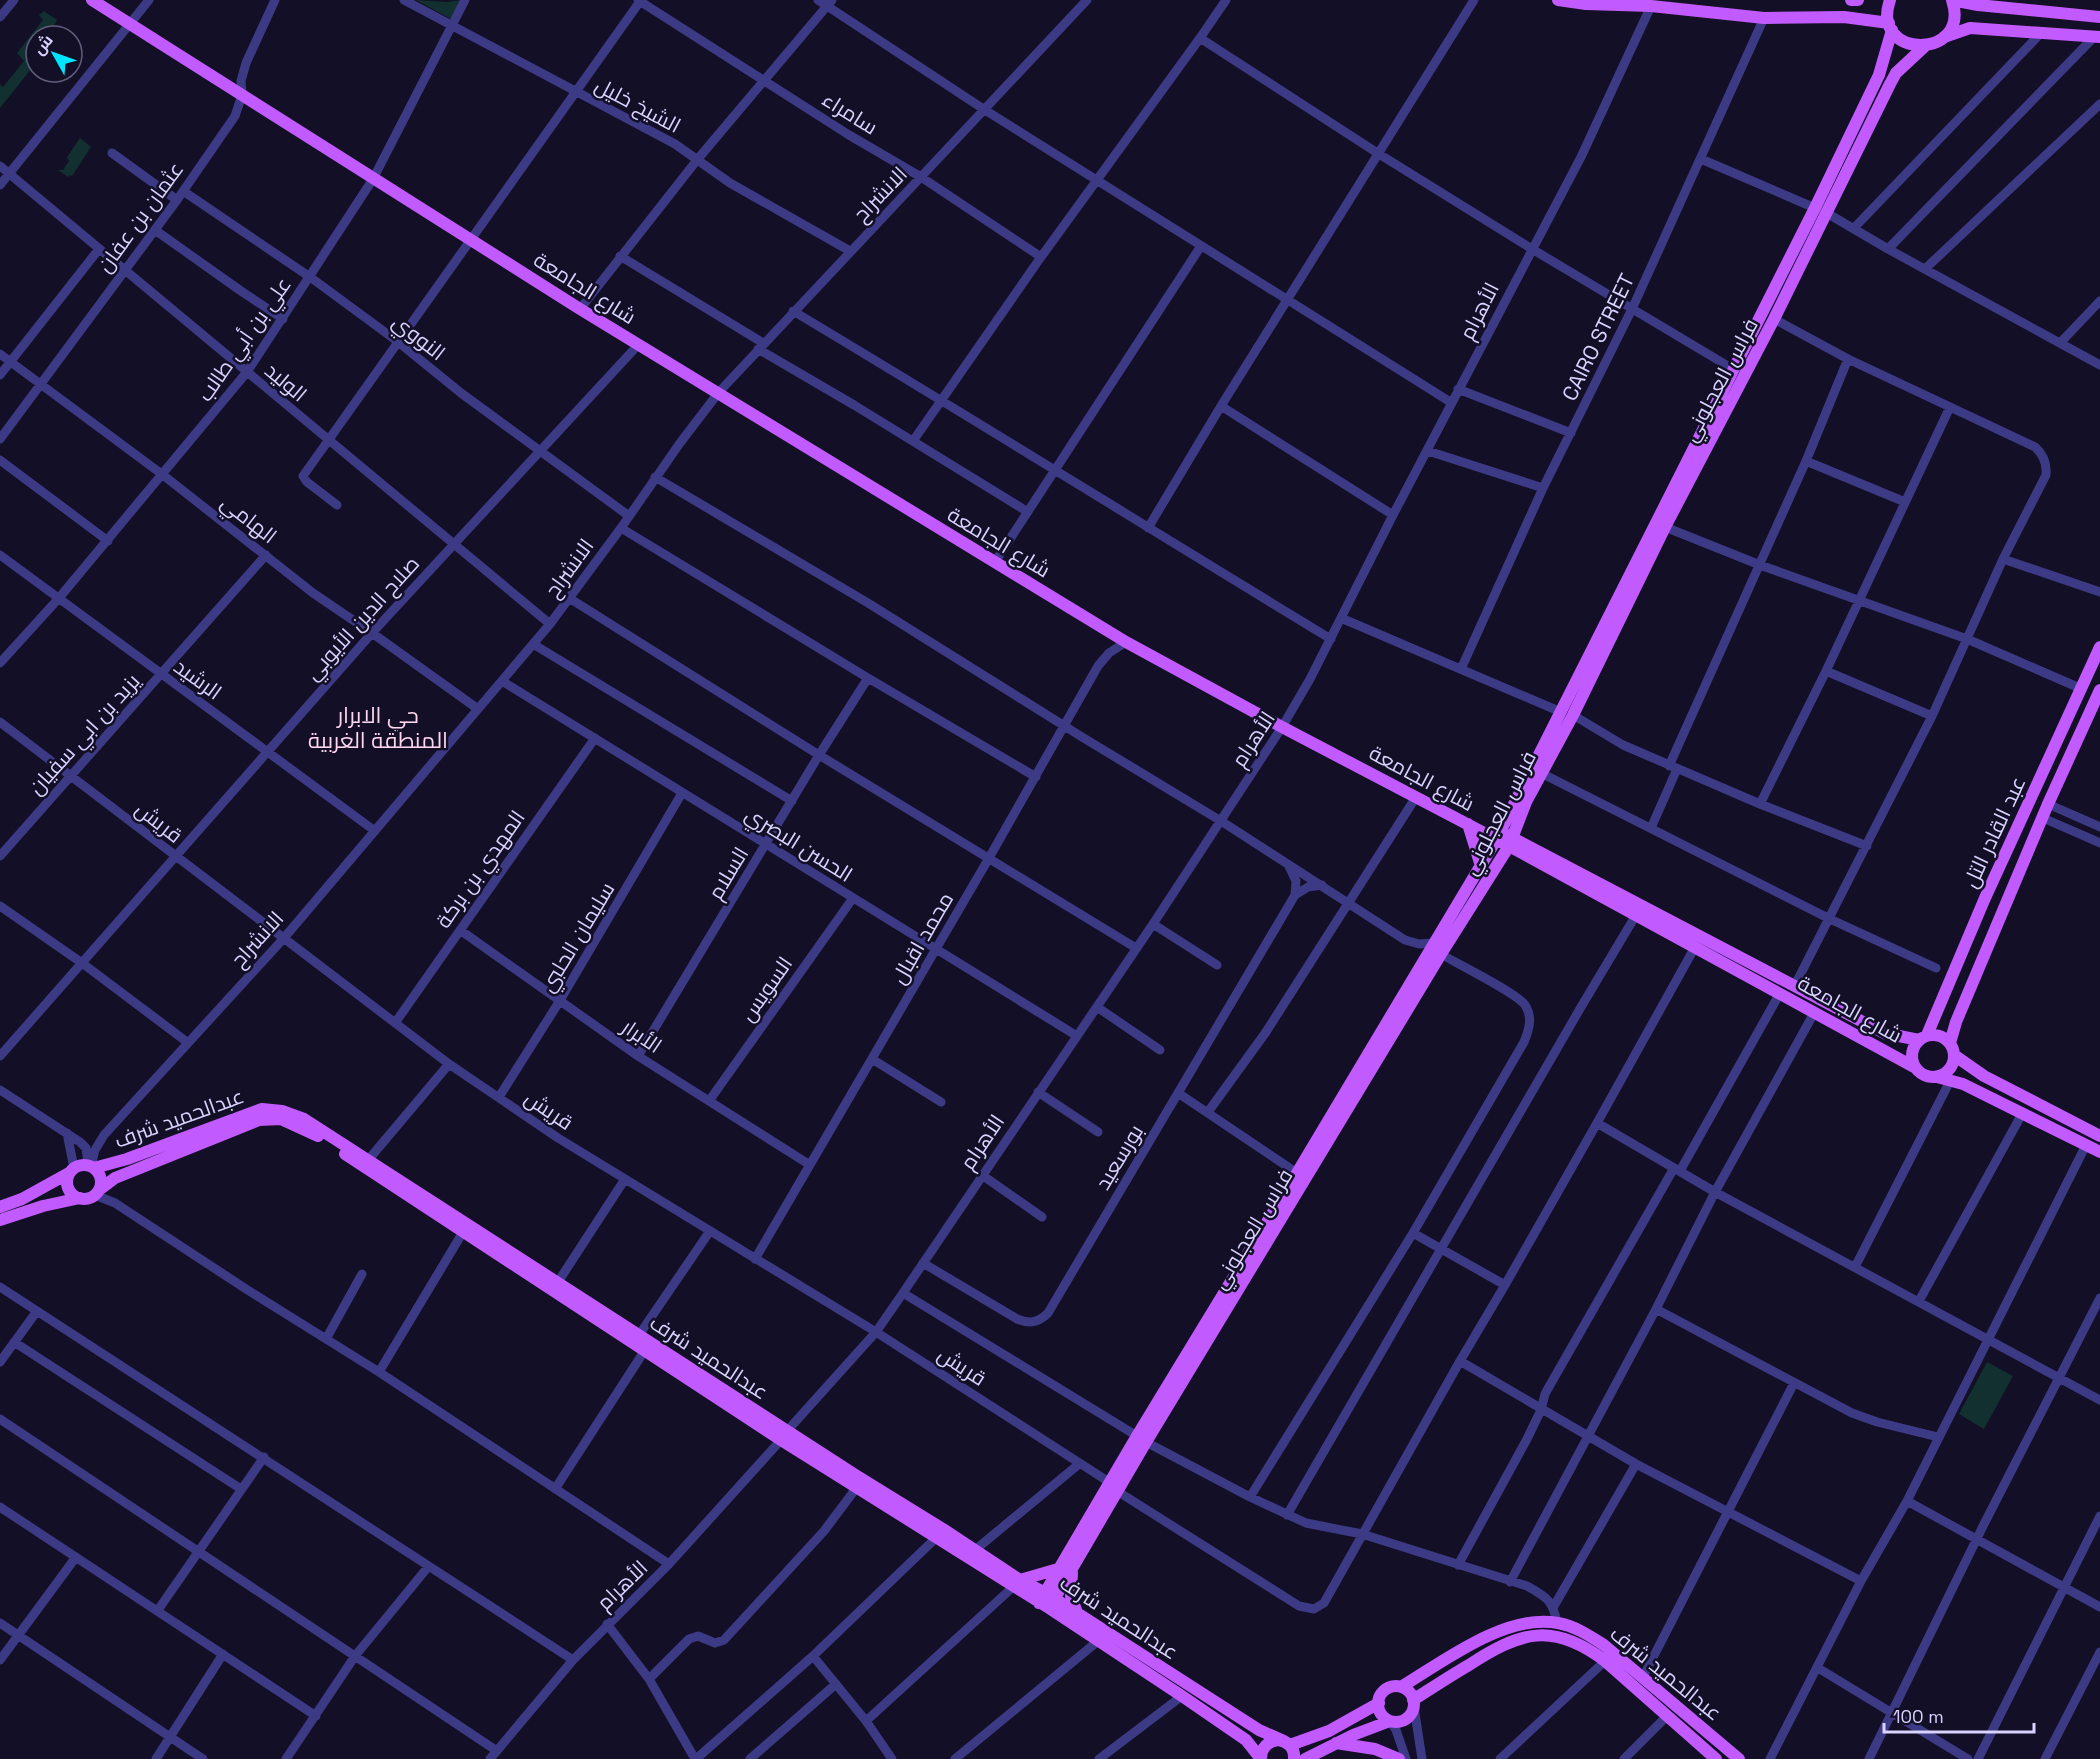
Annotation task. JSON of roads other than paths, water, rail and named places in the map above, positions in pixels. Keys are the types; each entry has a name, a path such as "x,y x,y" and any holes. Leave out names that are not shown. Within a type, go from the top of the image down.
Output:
{"main road":[{"name":"شارع الجامعة","path":"92,0 580,309 1126,642 1468,824 1511,842 1884,1033 1923,1037"},
{"path":"1558,0 1586,4 1651,6 1764,18 1844,17 1890,27 1906,43 1926,46"},
{"path":"1851,0 1858,0"},
{"name":"فراس العجلوني","path":"1047,1601 1058,1569 1141,1439 1433,943 1481,866 1567,714 1774,319 1879,75 1890,27 1887,15 1890,0"},
{"path":"1944,37 1954,18 1952,0 1978,5 2100,17"},
{"name":"فراس العجلوني","path":"1141,1439 1511,842 1526,802 1567,714 1733,369 1896,73 1926,46 1970,28 2098,37"},
{"name":"عبد القادر التل","path":"1923,1037 2100,647"},
{"path":"1944,1079 1954,1055 1950,1043 1956,1022 2048,804 2100,690"},
{"path":"1468,824 1481,866"},
{"name":"شارع الجامعة","path":"1511,842 1636,915 1914,1067"},
{"path":"1950,1043 1939,1035 1923,1037 1915,1044 1911,1056 1914,1067 1924,1076 1963,1084 2100,1152"},
{"path":"1954,1055 1984,1076 2100,1136"},
{"name":"عبدالحميد شرف","path":"91,1166 127,1159 262,1109 282,1111 304,1119 639,1335 857,1487 940,1534 975,1550 1016,1584"},
{"name":"عبدالحميد شرف","path":"97,1192 115,1178 245,1124 266,1118 275,1118 295,1124 318,1136 645,1350 1016,1584 1047,1601 1077,1613 1259,1730 1287,1743"},
{"path":"0,1207 22,1199 81,1165 91,1166 101,1180 97,1192 86,1199 71,1193 67,1184 71,1171"},
{"path":"0,1220 43,1206 80,1198"},
{"name":"فراس العجلوني","path":"1047,1601 1071,1572 1113,1486"},
{"path":"1016,1584 1058,1569"},
{"path":"1071,1572 1071,1596 1077,1613"},
{"name":"عبدالحميد شرف","path":"1047,1601 1098,1641 1182,1695 1246,1740 1261,1759"},
{"name":"عبدالحميد شرف","path":"1401,1688 1494,1632 1512,1625 1557,1623 1586,1634 1604,1645 1739,1759"},
{"name":"عبدالحميد شرف","path":"1413,1703 1432,1688 1496,1647 1515,1639 1545,1636 1560,1638 1590,1650 1605,1661 1714,1758"},
{"path":"1423,1674 1425,1682 1432,1688"},
{"path":"1305,1759 1335,1743 1390,1721 1405,1720 1413,1703 1409,1692 1401,1688 1393,1687 1384,1691 1379,1703 1380,1712 1390,1721"},
{"path":"1261,1759 1262,1750 1269,1742 1279,1740 1287,1743 1329,1731 1379,1703"},
{"path":"1287,1743 1294,1754 1294,1759"},
{"path":"1335,1743 1362,1746 1399,1759"}],"street":[{"path":"0,17 14,0"},
{"path":"0,184 149,0"},
{"name":"عثمان بن عفان","path":"0,439 177,200 235,116 242,95 246,63 275,0"},
{"name":"الشيخ خليل","path":"404,0 669,141 730,183 850,251"},
{"name":"علي بن أبي طالب","path":"0,663 108,541 247,372 373,179 465,0"},
{"path":"337,504 307,482 303,476 640,0"},
{"name":"سامراء","path":"640,0 849,135 921,177 1041,258"},
{"path":"819,0 830,3 985,110 1452,403"},
{"name":"الانشراح","path":"91,1166 95,1149 104,1135 284,938 550,624 719,392 1087,0"},
{"path":"913,441 1226,0"},
{"path":"1148,528 1221,406 1474,0"},
{"path":"580,309 697,160 830,3"},
{"name":"الأهرام","path":"489,1759 573,1660 669,1564 876,1332 1153,924 1282,727 1331,639 1458,389 1581,157 1651,6"},
{"name":"CAIRO STREET","path":"1461,669 1543,488 1632,309 1764,18"},
{"path":"1854,228 2042,32"},
{"path":"1888,249 2098,37"},
{"path":"1200,38 1378,154 1733,369"},
{"path":"1926,268 2100,104"},
{"path":"112,153 177,200"},
{"path":"1701,159 1820,210 2100,365"},
{"name":"الوليد","path":"0,166 550,624"},
{"name":"النووي","path":"183,191 310,277 397,341 461,393 629,516"},
{"path":"155,230 283,319"},
{"path":"994,562 1201,246"},
{"path":"0,375 99,249"},
{"path":"620,256 1028,512"},
{"path":"2061,342 2100,301"},
{"path":"793,311 1331,639"},
{"path":"1774,319 1848,359 2035,447 2040,451 2046,466 2046,475 2003,559 1932,717 1795,986"},
{"name":"صلاح الدين الأيوبي","path":"0,1056 372,633 638,345"},
{"name":"الهامي","path":"0,354 163,475 313,593 478,709"},
{"path":"1651,828 1673,767 1848,359"},
{"path":"1458,389 1571,433"},
{"path":"1221,406 1393,515"},
{"path":"1760,804 1826,671 1950,407"},
{"path":"1428,451 1543,488"},
{"path":"0,460 108,541"},
{"path":"1806,461 1905,502"},
{"path":"655,477 868,603 1286,861 1405,940 1419,944 1433,943"},
{"path":"1665,527 1760,565 1967,639 2082,689"},
{"path":"621,528 1036,777"},
{"name":"الرشيد","path":"0,555 375,831"},
{"name":"يزيد بن ابي سفيان","path":"0,856 266,555"},
{"path":"2003,559 2100,592"},
{"path":"569,598 819,755 1136,948"},
{"path":"1341,618 1567,714 1623,745 1673,767 1867,846"},
{"name":"محمد اقبال","path":"755,1259 1036,777 1098,666 1109,653 1126,642"},
{"path":"533,644 792,801"},
{"path":"1826,671 1932,717"},
{"name":"السلام","path":"638,1056 819,755 868,678"},
{"name":"الحسن البصري","path":"502,681 1077,1036"},
{"name":"قريش","path":"0,722 449,1065 558,1138 876,1332 1299,1606 1314,1609 1324,1603 1362,1534"},
{"name":"المهدي بن بركة","path":"395,1023 595,738"},
{"path":"1541,773 1830,919 1936,968"},
{"name":"سليمان الحلبي","path":"499,1097 559,1002 682,793"},
{"path":"1208,1112 1266,1032 1416,797"},
{"path":"2048,804 2100,827"},
{"path":"2043,818 2100,843"},
{"path":"1286,861 1296,881 1295,895"},
{"path":"1295,895 1308,887 1322,885"},
{"name":"بورسعيد","path":"923,1263 1017,1319 1031,1323 1041,1320 1048,1313 1295,895"},
{"name":"السويس","path":"710,1101 853,898"},
{"path":"0,906 82,963 187,1042"},
{"path":"1287,1515 1636,915"},
{"path":"1153,924 1216,965"},
{"name":"الأبرار","path":"460,930 638,1056 810,1165"},
{"path":"1362,1534 1695,947"},
{"path":"1250,1497 1413,1233 1524,1042 1530,1020 1525,1005 1520,999 1441,954"},
{"path":"1458,1566 1541,1410 1550,1385 1780,993"},
{"path":"1097,1007 1160,1050"},
{"path":"1510,1582 1656,1310 1715,1192 1814,1013"},
{"path":"872,1059 941,1102"},
{"path":"369,1159 449,1065"},
{"path":"1855,1267 1944,1079"},
{"path":"0,1090 67,1133 86,1148 91,1166"},
{"path":"1038,1092 1098,1132"},
{"path":"1178,1093 1298,1173"},
{"path":"1919,1301 2023,1112"},
{"path":"1597,1123 1715,1192 2100,1400"},
{"path":"67,1133 71,1171"},
{"path":"1770,1759 1861,1581 1907,1501 2086,1145"},
{"path":"982,1175 1042,1217"},
{"path":"558,1282 625,1179"},
{"path":"97,1192 379,1372 669,1564"},
{"path":"639,1335 710,1231"},
{"path":"379,1372 463,1232"},
{"path":"1413,1233 1505,1285"},
{"path":"326,1339 362,1274"},
{"path":"0,1287 573,1660"},
{"path":"903,1293 1141,1439 1250,1497 1306,1523 1362,1534 1538,1592 1554,1606 1557,1623"},
{"path":"1869,1759 1977,1539 2100,1298"},
{"path":"1656,1310 1861,1416 1938,1437"},
{"path":"0,1362 37,1311"},
{"path":"14,1342 242,1489"},
{"path":"555,1489 645,1350"},
{"path":"1460,1361 1636,1464 1861,1581"},
{"path":"1643,1677 1794,1383"},
{"path":"0,1419 497,1751"},
{"path":"158,1610 264,1457"},
{"path":"975,1550 1079,1464"},
{"path":"1554,1606 1636,1464"},
{"path":"649,1678 689,1639 698,1636 715,1643 724,1640 824,1531 857,1487"},
{"path":"1907,1501 2100,1606"},
{"path":"0,1507 316,1716"},
{"path":"1978,1759 2100,1516"},
{"path":"608,1624 649,1678 696,1759 813,1656 940,1534"},
{"path":"0,1660 76,1557"},
{"path":"286,1759 355,1656 428,1567"},
{"path":"866,1721 1016,1584"},
{"path":"0,1623 203,1759"},
{"path":"955,1759 1098,1641"},
{"path":"2045,1759 2100,1652"},
{"path":"156,1759 223,1654"},
{"path":"813,1656 866,1721 892,1759"},
{"path":"1500,1759 1605,1661"},
{"path":"1818,1668 1968,1759"},
{"path":"750,1759 836,1684"},
{"path":"1099,1759 1182,1695"},
{"path":"1413,1703 1422,1759"},
{"path":"1624,1759 1667,1716"},
{"path":"1390,1721 1406,1759"}],"district":[{"name":"حي الابرار المنطقة الغربية","path":"378,728"}]}
